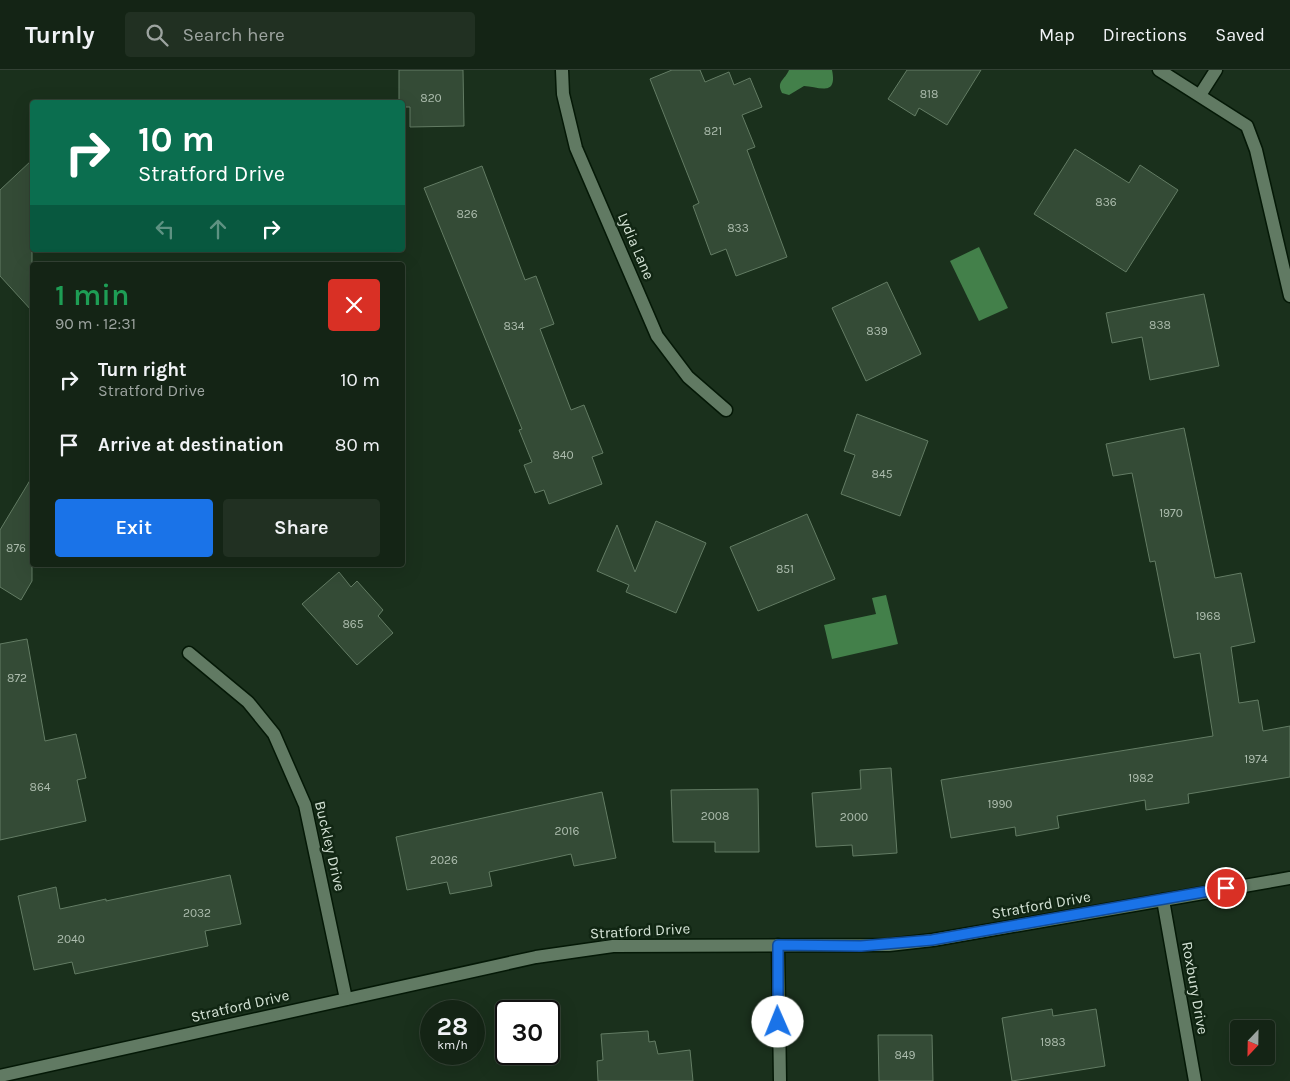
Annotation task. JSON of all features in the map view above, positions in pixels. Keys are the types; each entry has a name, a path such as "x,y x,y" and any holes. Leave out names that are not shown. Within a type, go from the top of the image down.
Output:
{"street":[{"name":"Lydia Lane","path":"562,70 563,94 576,148 657,336 688,377 726,410"},
{"path":"1159,70 1247,126 1256,150 1290,296"},
{"path":"1200,95 1216,70"},
{"name":"Buckley Drive","path":"189,652 248,702 274,734 305,805 346,998"},
{"name":"Stratford Drive","path":"0,1076 536,957 613,946 861,946 932,940 1290,878"},
{"name":"Roxbury Drive","path":"1163,900 1195,1081"},
{"path":"778,945 780,1081"}],"shaded area":[{"path":"789,70 832,70 832,84 825,88 804,86 789,95 782,93 780,86"},
{"path":"979,247 1008,308 979,321 950,261"},
{"path":"886,595 898,644 832,659 824,625 876,614 872,598"}],"building":[{"path":"399,70 463,70 464,126 410,127 410,107 405,107 405,100 399,100"},
{"path":"672,70 700,70 705,82 729,72 734,85 750,78 762,107 742,115 755,147 747,150 787,257 736,276 726,249 711,255 693,206 699,203 650,79"},
{"path":"907,70 981,70 947,125 919,108 915,116 888,99"},
{"path":"1075,149 1129,183 1140,165 1178,190 1126,272 1034,214"},
{"path":"30,162 30,252 32,252 32,262 30,262 30,309 0,276 0,190"},
{"path":"482,166 525,280 536,276 554,324 540,329 571,410 584,405 603,453 592,457 602,484 549,504 544,490 535,493 524,465 532,462 519,430 522,429 424,188"},
{"path":"887,282 921,354 866,381 832,308"},
{"path":"1204,294 1219,366 1150,380 1142,337 1112,343 1106,313"},
{"path":"857,414 928,441 900,516 841,494 855,455 844,451"},
{"path":"1184,428 1215,578 1241,573 1255,642 1231,647 1239,703 1258,700 1263,731 1290,726 1290,777 1188,794 1189,803 1146,810 1145,800 1057,816 1059,828 1016,836 1015,827 951,838 941,780 1213,736 1200,653 1174,658 1155,561 1150,562 1132,473 1113,476 1106,444"},
{"path":"30,480 30,567 32,567 32,581 21,600 0,587 0,530"},
{"path":"807,514 835,579 758,611 730,547"},
{"path":"656,521 706,543 676,613 626,592 629,585 597,571 617,525 635,572"},
{"path":"339,572 351,587 357,581 383,610 378,616 393,633 357,665 302,604"},
{"path":"27,639 45,741 76,734 86,778 77,780 86,821 0,840 0,644"},
{"path":"891,768 897,853 853,856 852,845 816,847 812,793 861,789 860,770"},
{"path":"758,789 759,852 715,852 715,842 673,842 671,790"},
{"path":"602,792 616,858 574,866 571,854 489,872 492,886 450,894 447,882 407,890 396,837"},
{"path":"230,875 241,924 205,931 208,946 75,974 72,962 34,970 18,896 56,887 60,909"},
{"path":"1052,1009 1053,1016 1096,1009 1105,1066 1012,1081 1002,1018"},
{"path":"648,1031 649,1042 655,1041 658,1054 690,1050 693,1081 598,1081 597,1061 603,1060 601,1034"},
{"path":"878,1035 932,1035 933,1081 879,1081"}],"route":[{"path":"778,1022 778,945 861,946 932,940 1226,888"}]}
